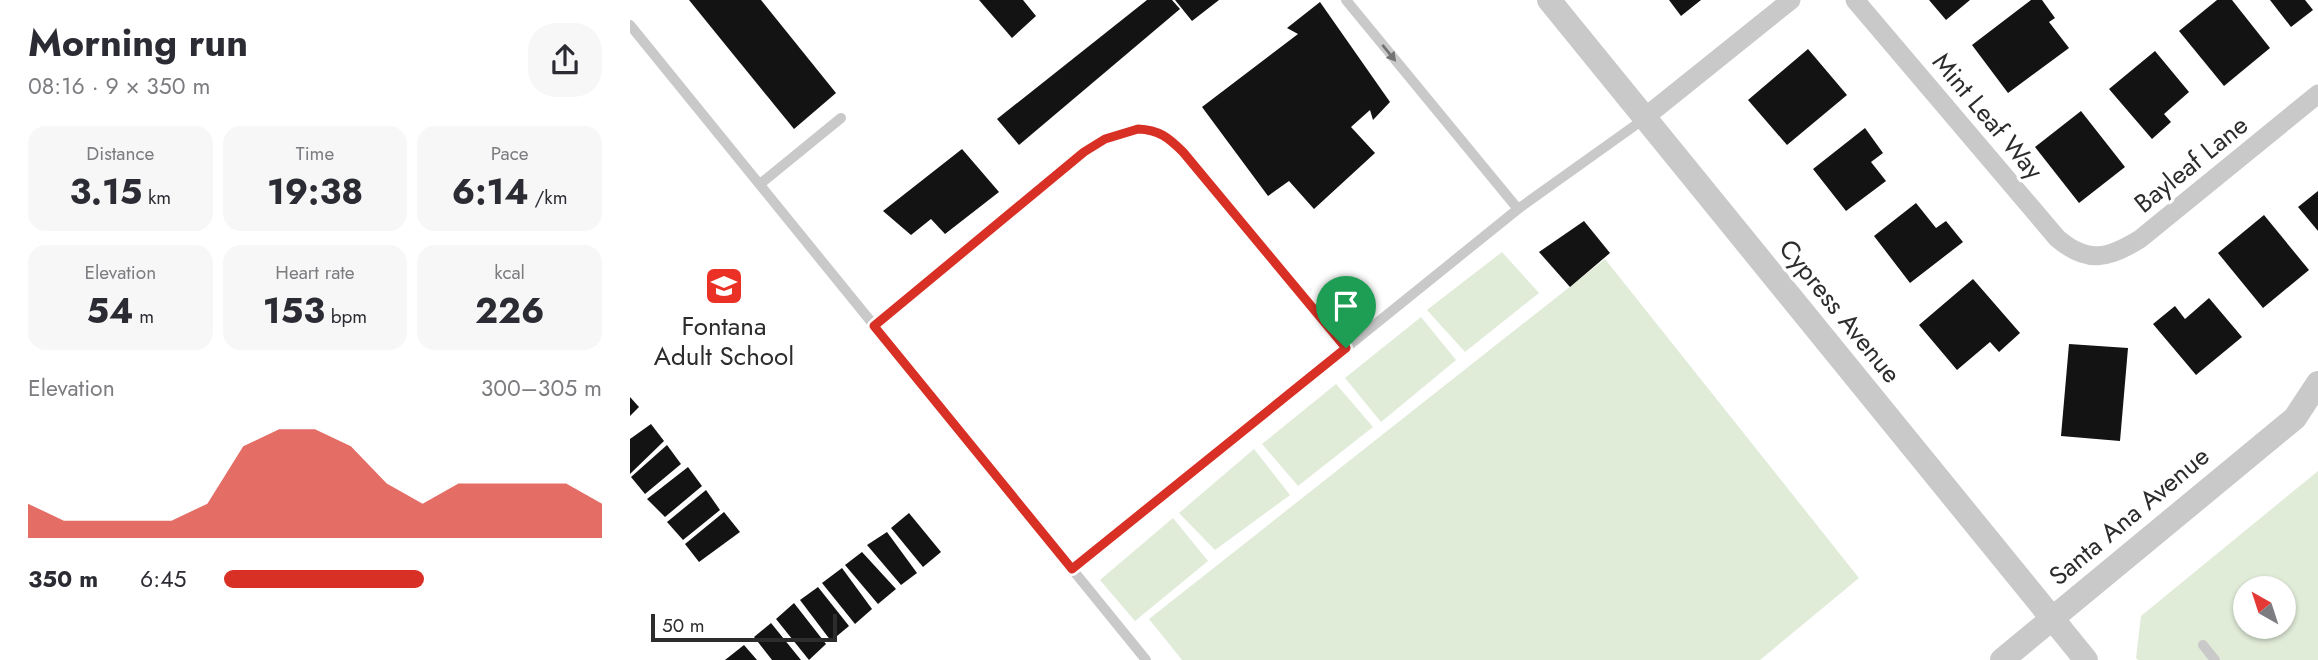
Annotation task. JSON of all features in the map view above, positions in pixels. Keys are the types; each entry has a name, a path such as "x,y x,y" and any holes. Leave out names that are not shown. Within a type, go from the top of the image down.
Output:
{"street":[{"name":"Cypress Avenue","path":"1549,0 2086,660"},
{"path":"1644,118 1791,0"},
{"name":"Mint Leaf Way","path":"1855,0 2057,238 2072,251 2090,256"},
{"name":"Bayleaf Lane","path":"2090,256 2123,250 2140,239 2318,94"},
{"name":"Santa Ana Avenue","path":"2002,660 2306,415 2318,383"}],"lane":[{"path":"1346,0 1518,209"},
{"path":"630,25 1146,660"},
{"path":"760,184 841,118"},
{"path":"1072,569 1518,209 1644,118"},
{"path":"874,326 1090,148 1119,133 1138,129 1154,130 1168,136 1346,348"},
{"path":"2203,645 2215,660"}],"green space":[{"path":"1502,252 1539,293 1465,352 1427,310"},
{"path":"1605,259 1859,578 1760,660 1182,660 1149,619"},
{"path":"1421,317 1456,360 1381,422 1345,378"},
{"path":"1336,384 1373,427 1298,486 1262,444"},
{"path":"1254,449 1290,495 1215,550 1179,513"},
{"path":"2318,471 2318,660 2136,658 2141,616"},
{"path":"1173,518 1208,561 1135,621 1100,580"}],"building":[{"path":"689,0 761,0 836,93 794,129"},
{"path":"979,0 1023,0 1036,16 1012,38"},
{"path":"1147,0 1172,0 1180,9 1019,145 997,119"},
{"path":"1175,0 1219,0 1192,21"},
{"path":"1669,0 1701,0 1681,16"},
{"path":"1929,0 1970,0 1946,20"},
{"path":"2031,0 2042,0 2055,18 2049,22 2069,48 2008,93 1972,45"},
{"path":"2217,0 2232,0 2270,48 2224,86 2179,31"},
{"path":"2270,0 2305,0 2313,10 2291,27"},
{"path":"1320,2 1390,102 1373,120 1370,110 1351,127 1375,153 1314,209 1289,181 1268,196 1202,107 1298,34 1287,28"},
{"path":"1808,49 1847,95 1787,145 1748,100"},
{"path":"2155,51 2189,92 2164,114 2171,122 2152,139 2109,89"},
{"path":"2081,111 2125,167 2079,203 2035,147"},
{"path":"1865,128 1883,153 1871,162 1886,181 1846,211 1813,169"},
{"path":"962,149 999,192 945,234 931,219 911,235 883,211"},
{"path":"2318,191 2318,231 2298,207"},
{"path":"1916,203 1936,228 1946,221 1963,242 1910,283 1874,236"},
{"path":"2264,215 2309,270 2263,308 2218,253"},
{"path":"1584,221 1610,253 1570,287 1539,252"},
{"path":"1973,279 2020,333 1999,352 1990,342 1957,370 1919,325"},
{"path":"2209,298 2242,337 2196,375 2153,324 2175,306 2185,319"},
{"path":"2069,344 2128,348 2120,441 2061,436"},
{"path":"630,397 639,407 630,416"},
{"path":"651,424 664,441 630,474 630,439"},
{"path":"667,445 681,464 645,494 631,477"},
{"path":"688,467 702,486 665,517 647,499"},
{"path":"706,490 720,510 683,540 667,522"},
{"path":"724,512 740,532 699,562 685,544"},
{"path":"909,513 941,552 923,567 891,528"},
{"path":"887,532 917,573 901,585 867,545"},
{"path":"862,552 896,589 878,604 845,565"},
{"path":"842,568 872,609 855,624 822,583"},
{"path":"818,587 849,626 831,641 800,600"},
{"path":"794,603 826,644 809,660 776,619"},
{"path":"771,623 801,660 772,660 754,637"},
{"path":"744,645 757,660 725,660"}],"place":[{"name":"Fontana Adult School","path":"724,286"}],"route":[{"path":"1138,129 1154,130 1168,136 1346,348 1072,569 874,326 1090,148 1119,133 1138,129"}]}
